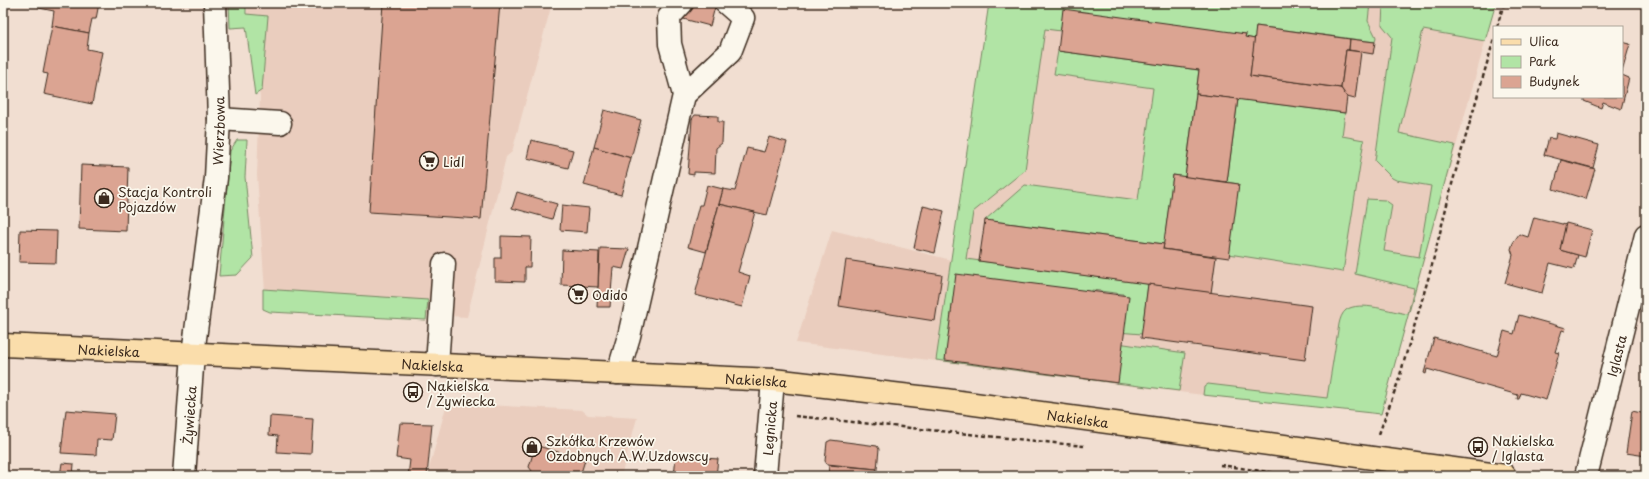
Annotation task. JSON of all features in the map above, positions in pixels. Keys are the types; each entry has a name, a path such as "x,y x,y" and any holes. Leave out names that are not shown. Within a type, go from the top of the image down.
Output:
{"main road":[{"name":"Nakielska","path":"3,345 773,380 945,400 1505,476"}],"street":[{"name":"Wierzbowa","path":"193,354 216,178 219,119 215,3"},
{"path":"618,373 631,329 684,94 670,44 669,17 682,3"},
{"path":"684,94 730,52 743,18 726,3"},
{"path":"219,119 280,123"},
{"name":"Iglasta","path":"1586,476 1646,235"},
{"path":"437,365 444,264"},
{"name":"Żywiecka","path":"184,476 193,354"},
{"name":"Legnicka","path":"765,476 773,380"}],"path":[{"path":"1498,26 1504,3"},
{"path":"1381,428 1398,382 1431,269 1452,184 1493,43"},
{"path":"771,414 1088,447"},
{"path":"1219,464 1295,476"}],"shaded area":[{"path":"248,3 552,3 512,152 506,157 467,317 266,306 257,175 260,97 247,14"},
{"path":"989,3 1496,3 1381,414 1203,395 796,343 832,230 951,260"},
{"name":"Szkółka Krzewów Ozdobnych A.W.Uzdowscy","path":"447,403 582,410 588,415 637,418 621,476 427,476"}],"green space":[{"path":"229,3 246,3 246,14 268,16 262,90 255,95 246,27 230,28"},
{"path":"989,3 1370,3 1368,21 1376,37 1375,42 1256,26 1255,39 1245,37 1246,34 1061,31 1045,29 1025,170 973,212 966,259 1148,284 1142,334 1117,332 1123,294 1092,290 1090,308 1091,339 1185,353 1179,391 936,360"},
{"path":"1383,3 1496,3 1485,41 1423,30 1399,133 1455,145 1381,414 1203,395 1204,387 1208,384 1327,398 1339,324 1341,316 1345,311 1352,307 1368,306 1408,314 1414,288 1355,274 1367,199 1385,200 1392,205 1384,251 1419,257 1431,186 1396,180 1392,178 1375,161 1392,37 1382,25"},
{"path":"1058,51 1199,70 1185,177 1173,175 1164,244 985,220 1025,185 1138,200 1153,88 1054,74"},
{"path":"1238,99 1345,113 1342,136 1364,140 1343,272 1229,254 1238,184 1227,182"},
{"path":"237,140 247,140 245,177 253,258 237,275 219,276 230,151"},
{"path":"263,289 428,300 426,320 270,312 263,309"}],"building":[{"path":"40,3 99,3 96,19 92,19 89,33 52,26 54,11 39,8"},
{"name":"Lidl","path":"383,3 500,3 481,219 369,212"},
{"path":"680,3 716,3 710,26 676,17"},
{"path":"1063,9 1246,34 1245,37 1255,39 1250,76 1341,88 1347,97 1345,113 1196,94 1199,70 1058,51"},
{"path":"52,26 89,33 87,49 102,52 92,104 44,94 48,74 43,73"},
{"path":"1256,26 1350,39 1349,50 1346,50 1341,88 1250,76"},
{"path":"1350,39 1375,42 1373,54 1349,50"},
{"path":"1623,42 1630,44 1623,68"},
{"path":"1346,50 1361,52 1355,99 1347,97 1341,88"},
{"path":"1623,75 1629,78 1621,109 1603,102 1601,108 1584,101 1584,98 1623,98"},
{"path":"1196,94 1238,99 1227,182 1185,177"},
{"path":"604,110 641,120 631,158 594,147"},
{"path":"695,115 718,116 718,122 723,122 722,143 716,148 715,173 694,172 694,175 688,174 692,119"},
{"path":"1556,133 1599,145 1593,168 1544,155 1549,138 1555,139"},
{"path":"769,137 787,142 767,215 719,204 723,189 735,191 747,148 764,152"},
{"path":"531,140 573,150 568,168 527,158"},
{"path":"594,147 631,158 621,195 584,185"},
{"path":"1561,160 1595,169 1586,199 1553,189"},
{"name":"Stacja Kontroli Pojazdów","path":"81,165 128,167 126,231 79,229"},
{"path":"1173,175 1239,184 1229,258 1163,249"},
{"path":"707,185 723,189 706,252 688,247 699,205 702,205"},
{"path":"517,192 557,204 552,219 512,208"},
{"path":"719,204 755,212 738,272 750,276 742,307 695,295"},
{"path":"562,205 589,208 587,232 560,230"},
{"path":"923,206 944,211 935,253 914,248"},
{"path":"1534,217 1566,225 1560,250 1578,255 1574,269 1550,263 1542,293 1505,283 1513,255 1511,249 1513,243 1519,234 1528,237"},
{"path":"985,220 1164,244 1163,249 1216,257 1211,293 979,261"},
{"path":"1566,223 1592,230 1585,257 1560,250"},
{"path":"20,230 57,231 56,263 19,262"},
{"path":"501,236 531,237 530,267 525,267 525,282 495,281 495,258 501,258"},
{"path":"600,248 629,249 623,269 613,267 610,307 597,307"},
{"path":"562,250 599,252 598,287 561,285"},
{"path":"846,260 942,275 935,321 839,306"},
{"path":"956,274 1129,296 1118,383 945,360"},
{"path":"1148,284 1312,306 1305,360 1141,338"},
{"path":"1519,315 1566,328 1565,331 1562,330 1555,352 1559,353 1546,400 1521,393 1519,399 1517,399 1518,395 1427,369 1426,374 1424,373 1434,338 1497,356 1504,331 1514,334"},
{"path":"66,410 115,414 112,440 97,439 96,455 61,453"},
{"path":"1632,411 1646,414 1646,456 1626,453"},
{"path":"270,416 313,419 311,454 277,452 278,436 269,435"},
{"path":"400,423 432,424 427,476 408,476 410,460 396,458"},
{"path":"831,440 877,446 879,449 877,469 827,464 825,461 827,442"},
{"path":"538,446 585,460 580,476 530,476 532,471 529,467 534,450"},
{"path":"676,456 718,459 716,476 674,476"},
{"path":"62,463 74,464 73,476 60,476"},
{"path":"829,465 877,469 876,476 828,476"}],"place":[{"name":"Lidl","path":"429,161"},
{"name":"Stacja Kontroli Pojazdów","path":"104,198"},
{"name":"Odido","path":"578,294"},
{"name":"Nakielska / Żywiecka","path":"413,392"},
{"name":"Szkółka Krzewów Ozdobnych A.W.Uzdowscy","path":"532,447"},
{"name":"Nakielska / Iglasta","path":"1478,447"}]}
